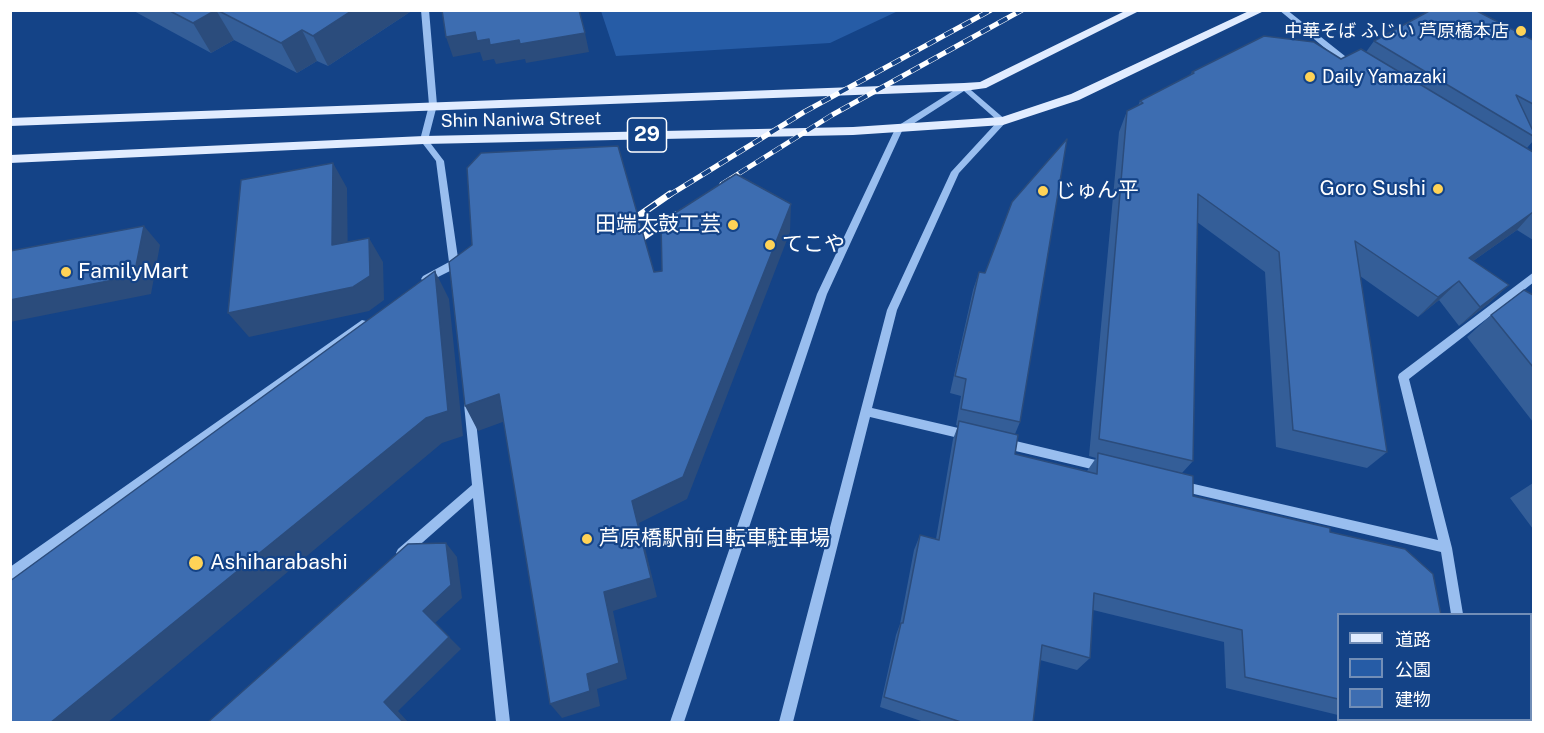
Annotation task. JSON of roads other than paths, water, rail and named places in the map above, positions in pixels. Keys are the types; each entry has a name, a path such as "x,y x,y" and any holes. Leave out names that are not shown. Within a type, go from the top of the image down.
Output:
{"main road":[{"name":"Shin Naniwa Street","path":"10,122 964,87 982,85 1136,10"},
{"name":"Shin Naniwa Street","path":"10,159 424,140 899,129 1003,121 1075,97 1261,10"}],"street":[{"path":"425,10 433,105 424,140 440,161 456,287"},
{"path":"1282,10 1342,60 1361,72"},
{"path":"677,723 822,294 899,129 964,87 1003,121 955,172 892,310 786,723"},
{"path":"415,286 434,273 454,264"},
{"path":"1457,613 1446,548 1403,377 1533,276"},
{"path":"10,575 376,314"},
{"path":"468,393 503,723"},
{"path":"866,411 1121,471"},
{"path":"1167,482 1446,548"},
{"path":"388,565 478,487"}],"railway":[{"path":"668,196 804,112 991,10"},
{"path":"722,184 832,115 1022,10"},
{"path":"624,226 670,194"},
{"path":"630,246 675,215"}],"place":[{"name":"中華そば ふじい 芦原橋本店","path":"1521,31"},
{"name":"Daily Yamazaki","path":"1310,77"},
{"name":"Goro Sushi","path":"1438,189"},
{"name":"じゅん平","path":"1043,191"},
{"name":"田端太鼓工芸","path":"733,225"},
{"name":"てこや","path":"770,245"},
{"name":"FamilyMart","path":"66,272"},
{"name":"芦原橋駅前自転車駐車場","path":"587,539"},
{"name":"Ashiharabashi","path":"196,563"}]}
